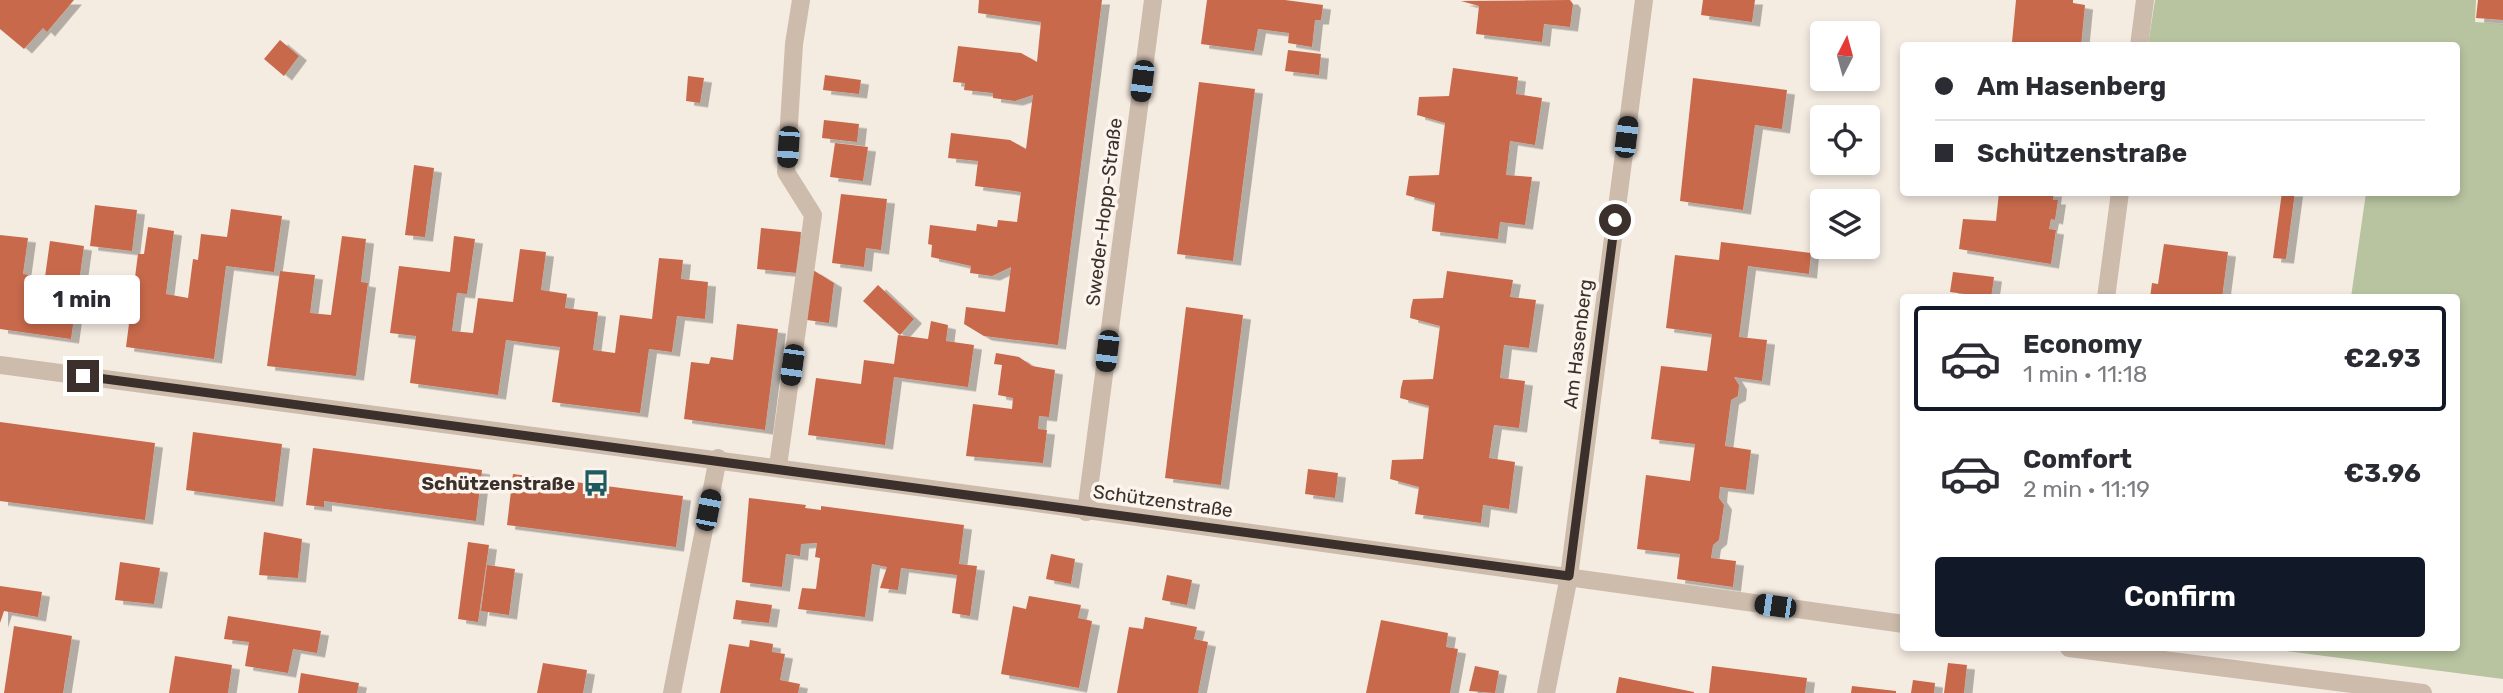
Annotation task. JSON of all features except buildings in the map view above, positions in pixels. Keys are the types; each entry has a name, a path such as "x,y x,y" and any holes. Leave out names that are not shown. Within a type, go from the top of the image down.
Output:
{"street":[{"path":"778,466 813,215 786,172 794,44 802,0"},
{"name":"Sweder-Hopp-Straße","path":"1086,512 1153,0"},
{"name":"Am Hasenberg","path":"1546,693 1569,576 1644,0"},
{"path":"2140,42 2145,0"},
{"path":"2107,294 2119,196"},
{"name":"Schützenstraße","path":"0,365 778,466 1086,512 1900,623"},
{"path":"672,693 718,458"},
{"path":"2093,651 2423,693"}],"green space":[{"path":"2155,0 2476,0 2475,22 2503,24 2503,679 2286,651 2460,651 2460,294 2351,294 2366,196 2460,196 2460,42 2148,42"}],"place":[{"name":"Schützenstraße","path":"596,483"}],"route":[{"path":"83,376 778,466 1086,512 1569,576 1615,220"}]}
